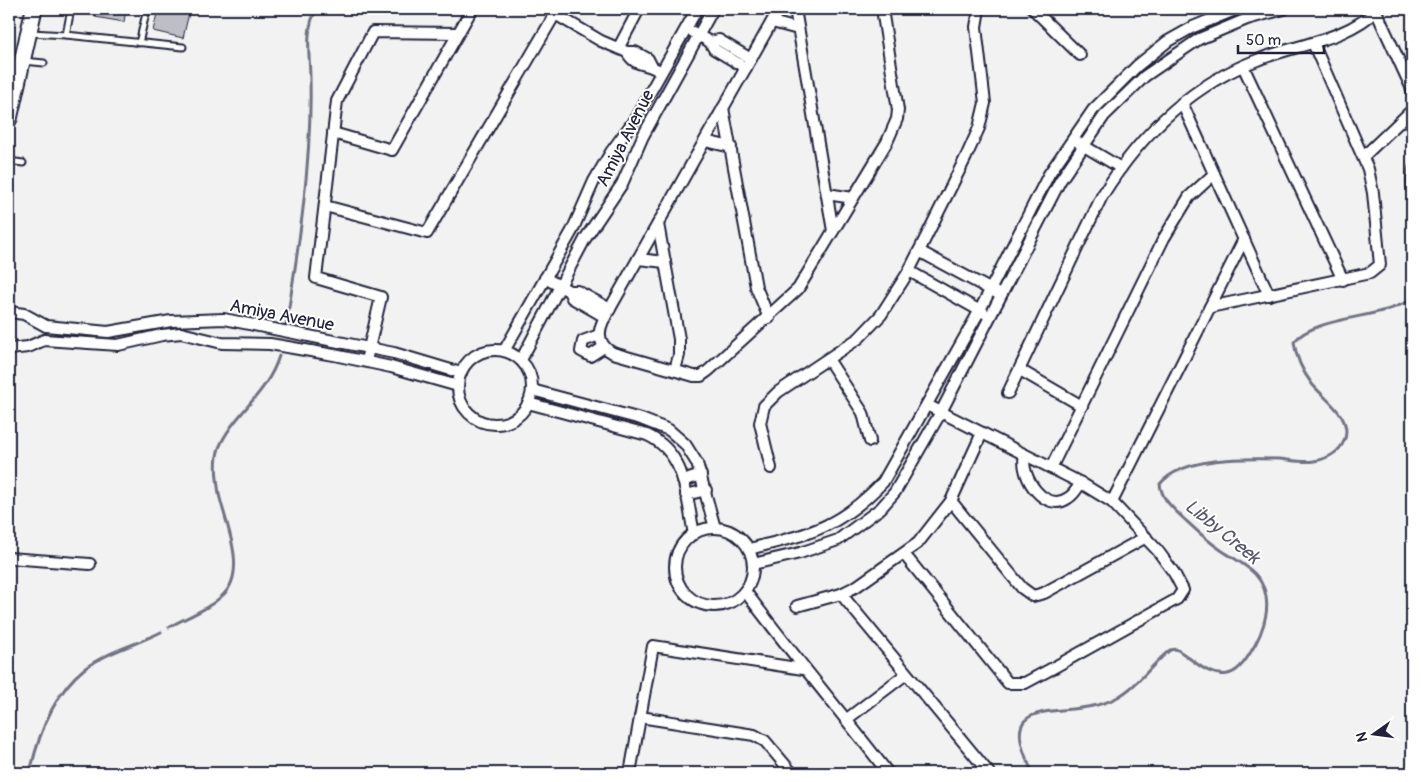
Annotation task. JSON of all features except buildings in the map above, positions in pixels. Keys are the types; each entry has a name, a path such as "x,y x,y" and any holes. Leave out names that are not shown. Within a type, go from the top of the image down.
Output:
{"main road":[{"path":"9,119 13,83 22,60 34,9"}],"street":[{"path":"333,133 392,150 472,9"},
{"path":"623,49 639,9"},
{"name":"Amiya Avenue","path":"504,351 572,231 594,181 634,119 657,69 697,9"},
{"name":"Amiya Avenue","path":"521,360 588,233 622,184 643,136 713,9"},
{"path":"779,9 608,313 599,335 604,347 613,353 698,376 704,374 769,318 798,290 887,142 897,119 898,101 882,9"},
{"path":"795,9 833,231"},
{"path":"771,468 760,423 764,406 778,392 870,328 881,315 908,271 952,188 984,113 985,92 976,27 979,9"},
{"path":"1033,9 1080,56"},
{"path":"749,550 796,538 830,526 856,507 883,482 980,310 1048,174 1093,110 1113,88 1168,41 1193,27 1237,9"},
{"path":"753,564 800,553 838,540 881,508 896,492 941,412 1060,181 1104,116 1122,97 1175,54 1199,39 1247,19 1284,9"},
{"path":"1008,393 1102,196 1150,131 1182,103 1206,85 1243,66 1313,43 1347,29 1377,10 1412,89"},
{"path":"324,206 427,233 557,11 601,41 623,49 631,59 644,67 657,69 674,80"},
{"path":"772,22 798,29"},
{"path":"686,28 710,42 719,40 748,63"},
{"path":"366,361 380,297 316,278 333,133 340,94 373,32 458,34"},
{"path":"1210,307 1370,274 1380,265 1372,181 1364,156 1313,43"},
{"path":"1243,66 1343,280"},
{"path":"1182,103 1269,295"},
{"path":"723,108 756,287 769,318"},
{"path":"1364,156 1412,110"},
{"path":"1072,139 1121,168"},
{"path":"704,141 731,147"},
{"path":"1051,468 1148,268 1178,213 1190,197 1214,174"},
{"path":"827,194 853,198"},
{"path":"658,224 679,348 675,370"},
{"path":"1112,502 1244,239"},
{"path":"919,250 1002,296"},
{"path":"638,259 665,262"},
{"path":"908,271 991,317"},
{"path":"545,278 569,291 576,291 608,313"},
{"path":"531,303 547,311"},
{"name":"Amiya Avenue","path":"9,312 24,314 46,326 108,332 171,321 224,319 369,348 461,372"},
{"path":"44,340 46,326"},
{"path":"518,327 534,337"},
{"name":"Amiya Avenue","path":"9,349 28,347 44,340 118,345 162,335 181,333 222,343 270,344 366,361 458,386"},
{"path":"599,335 583,341 581,351 590,356 604,347"},
{"path":"496,350 504,351 521,360 530,374 532,390 528,403 517,417 500,424 491,424 474,417 467,411 459,395 458,386 461,372 465,365 478,354 496,350"},
{"path":"828,358 863,413 870,441"},
{"path":"1020,370 1082,406"},
{"path":"532,390 661,426 685,444 701,475 715,528"},
{"path":"528,403 642,433 656,439 671,451 676,459 683,481 694,534"},
{"path":"904,554 1008,683 1017,684 1052,669 1177,599 1182,594 1182,585 1174,573 1146,537 1112,502 1081,483 927,405"},
{"path":"797,606 842,594 870,578 918,542 951,501 982,433"},
{"path":"1025,455 1023,463 1026,477 1034,488 1048,500 1054,502 1068,498 1081,483"},
{"path":"683,481 701,475"},
{"path":"686,495 706,490"},
{"path":"951,501 1022,588 1033,596 1044,593 1146,537"},
{"path":"715,528 735,534 749,550 753,564 752,574 745,591 733,601 718,606 708,606 689,597 677,579 676,559 686,540 694,534 715,528"},
{"path":"9,558 90,564"},
{"path":"745,591 803,669 847,719 888,773"},
{"path":"842,594 989,773"},
{"path":"630,773 653,646 803,669"},
{"path":"847,719 906,674"},
{"path":"640,717 754,735 765,741 792,773"}],"lane":[{"path":"66,34 71,9"},
{"path":"139,43 147,9"},
{"path":"29,33 66,34 182,48"},
{"path":"22,60 44,63"},
{"path":"9,161 24,163"}],"waterway":[{"path":"286,326 307,172 310,110 309,34 310,25 317,9"},
{"path":"388,9 404,14 420,9"},
{"name":"Libby Creek","path":"1412,160 1406,177 1412,206"},
{"name":"Libby Creek","path":"1033,773 1022,746 1021,729 1027,718 1040,713 1097,705 1116,698 1131,688 1170,650 1176,649 1213,673 1229,674 1237,670 1243,663 1259,636 1266,615 1267,604 1262,583 1251,570 1211,543 1175,510 1165,499 1160,484 1170,475 1184,468 1216,461 1280,459 1310,462 1332,455 1344,441 1345,424 1336,409 1306,375 1298,359 1294,342 1301,335 1322,325 1394,308 1412,300"},
{"path":"169,627 210,605 222,596 230,586 234,574 233,547 219,494 216,471 217,454 225,436 267,382 279,356"},
{"path":"30,773 49,716 64,690 73,679 84,669 111,653 161,632"}]}
